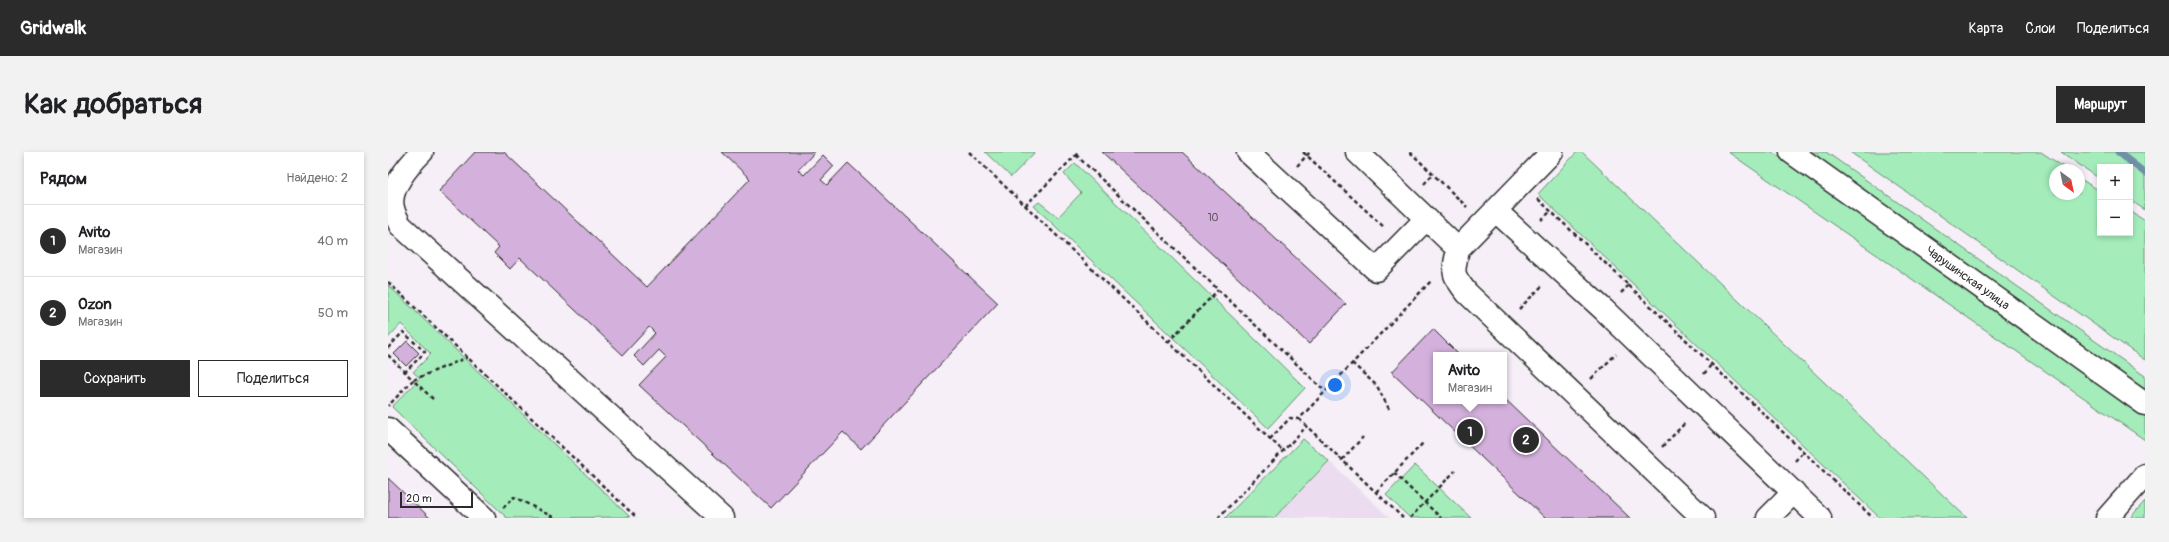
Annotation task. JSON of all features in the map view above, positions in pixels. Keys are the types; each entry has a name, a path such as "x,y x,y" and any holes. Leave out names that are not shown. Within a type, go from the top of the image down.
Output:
{"street":[{"path":"422,152 412,162 396,185 392,207 400,225 722,518"},
{"path":"1248,152 1376,270 1426,218"},
{"path":"1357,152 1458,249"},
{"path":"1552,152 1458,249 1453,271 1454,277 1467,293 1502,327 1703,518"},
{"name":"Чарушинская улица","path":"1791,152 2145,404"},
{"path":"1496,211 1604,310 1820,518"},
{"path":"388,429 484,518"},
{"path":"2107,518 2145,476"},
{"path":"1768,518 1794,492"}],"path":[{"path":"969,152 1283,451"},
{"path":"1025,206 1079,152"},
{"path":"1303,152 1401,244"},
{"path":"1410,152 1473,212"},
{"path":"1076,155 1325,391"},
{"path":"1522,183 1873,518"},
{"path":"1533,203 1538,198"},
{"path":"1533,220 1540,220 1551,211"},
{"path":"1299,419 1434,278 1439,282"},
{"path":"388,282 637,518"},
{"path":"1502,327 1543,285"},
{"path":"1168,342 1218,290"},
{"path":"388,348 404,332 425,352 405,372"},
{"path":"1575,396 1620,350"},
{"path":"388,355 433,399"},
{"path":"388,406 413,380 468,357"},
{"path":"1352,363 1377,386 1389,409"},
{"path":"1270,439 1290,418 1299,419 1403,518"},
{"path":"1646,464 1691,418"},
{"path":"1218,518 1307,426"},
{"path":"1342,460 1363,437"},
{"path":"1376,492 1424,442"},
{"path":"1410,518 1455,471"},
{"path":"1394,473 1440,518"},
{"path":"514,497 554,518"}],"shaded area":[{"path":"1329,461 1390,518 1274,518"}],"green space":[{"path":"985,152 1035,152 1011,177"},
{"path":"1577,152 1582,152 1967,518 1880,518 1538,194"},
{"path":"1728,152 1772,152 2145,410 2145,440"},
{"path":"1809,152 1826,152 2145,376 2145,389"},
{"path":"1850,152 2041,152 2059,164 2049,164 2049,200 2085,200 2085,182 2097,189 2097,236 2133,236 2133,213 2145,221 2145,360"},
{"path":"2061,152 2145,152 2145,210 2133,202 2133,164 2097,164 2097,177 2085,169 2085,164 2078,164"},
{"path":"1075,163 1305,388 1268,428 1034,206 1039,202 1058,217 1081,193 1064,174"},
{"path":"388,285 630,517 507,518 392,407 420,378 413,372 431,354 401,324 388,338"},
{"path":"1303,439 1329,461 1274,518 1225,518"},
{"path":"1415,465 1471,518 1410,518 1386,495"},
{"path":"2145,501 2145,518 2130,518"}],"building":[{"path":"475,152 504,152 647,287 750,179 722,152 815,152 798,170 804,175 823,155 834,166 821,180 827,185 848,163 998,303 861,449 843,432 771,508 639,385 666,357 659,350 644,366 634,356 655,333 649,327 623,355 520,258 510,269 494,253 499,247 439,191"},
{"path":"1102,152 1182,152 1346,304 1309,344"},
{"path":"1433,329 1456,352 1433,352 1433,404 1507,404 1507,401 1630,518 1545,518 1392,372"},
{"path":"407,341 419,353 406,366 394,354"},
{"path":"388,478 430,518 388,518"}],"waterway":[{"path":"2118,152 2145,173"}],"place":[{"name":"Avito","path":"1470,432"},
{"name":"Ozon","path":"1526,440"}]}
